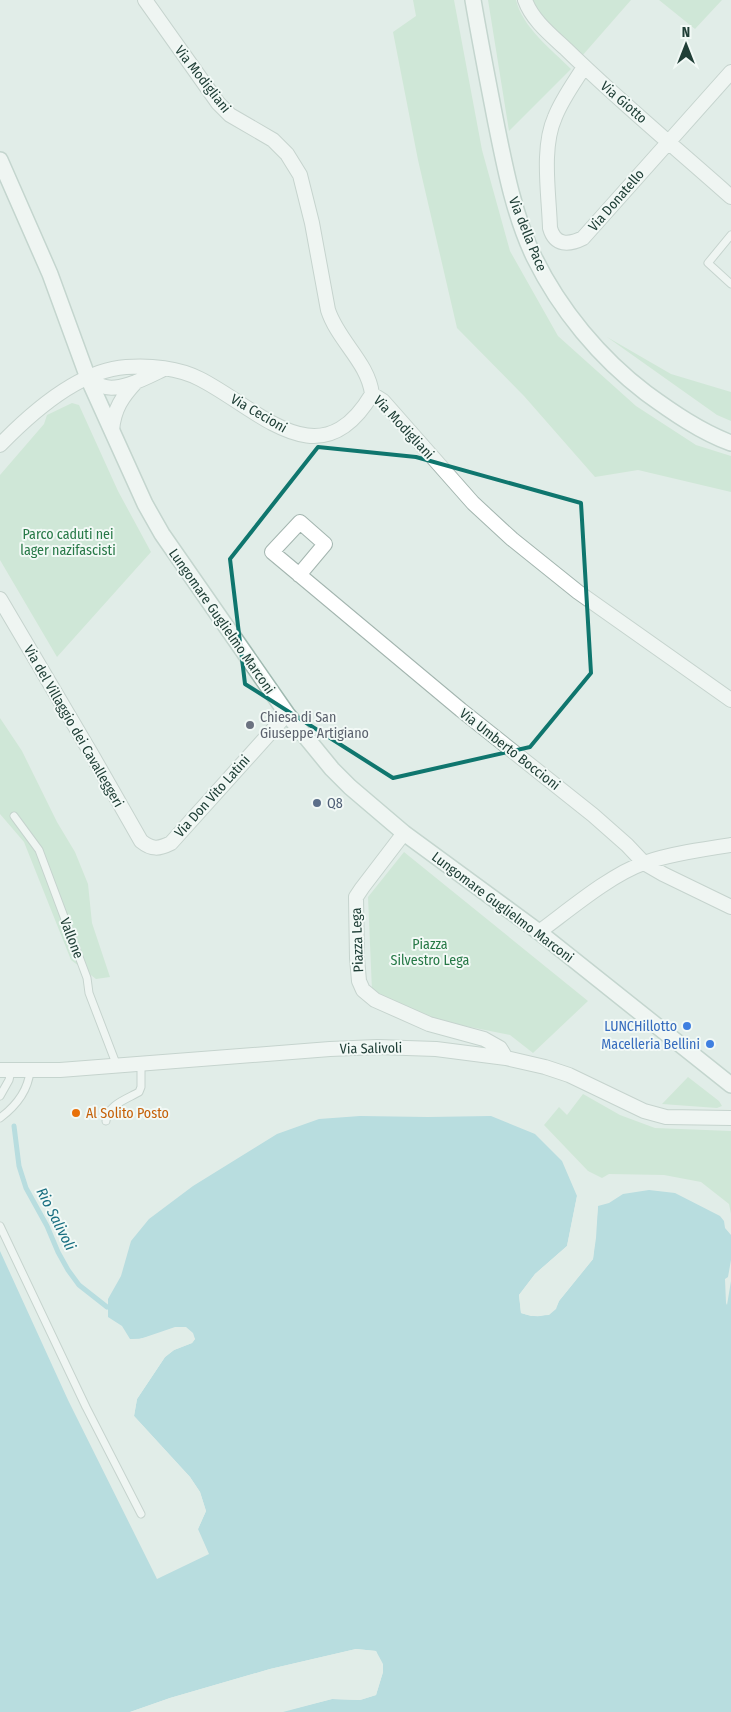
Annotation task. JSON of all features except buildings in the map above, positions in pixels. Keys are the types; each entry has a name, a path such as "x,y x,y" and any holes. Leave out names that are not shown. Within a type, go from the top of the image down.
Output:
{"street":[{"name":"Via Modigliani","path":"145,0 218,103 230,115 273,140 287,154 295,166 304,185 332,323 370,380 372,394 387,405 473,503 512,539 578,592 731,700"},
{"name":"Via della Pace","path":"473,0 506,177 520,222 534,256 553,291 578,326 604,356 631,382 662,405 731,443"},
{"name":"Via Giotto","path":"525,0 528,9 536,20 584,67 731,197"},
{"name":"Via Donatello","path":"584,67 554,118 547,160 550,228 557,240 566,244 583,238 731,72"},
{"name":"Lungomare Guglielmo Marconi","path":"0,160 7,183 50,274 88,378 145,504 162,534 287,714 332,769 404,833 539,932 731,1085"},
{"name":"Via Cecioni","path":"0,445 68,386 110,369 126,367 164,368 184,372 200,379 267,421 293,433 308,436 323,436 345,426 366,405 372,394"},
{"path":"88,378 110,388 136,382 164,368"},
{"path":"112,430 113,415 118,404 125,393 136,382"},
{"name":"Via Umberto Boccioni","path":"299,575 462,710 593,815 644,863 731,907"},
{"name":"Via del Villaggio dei Cavalleggeri","path":"0,598 141,841 154,849"},
{"name":"Via Don Vito Latini","path":"154,849 162,848 171,843 287,714"},
{"name":"Piazza Lega","path":"404,833 356,898 357,958 359,981 363,990 375,1000 429,1024 484,1039 500,1048 506,1058"},
{"path":"539,932 581,900 618,876 644,863 731,845"},
{"name":"Via Salivoli","path":"5,1071 117,1066 330,1049 377,1047 436,1048 506,1058 545,1067 570,1075 644,1111 666,1116 731,1118"}],"lane":[{"path":"731,235 708,263 731,284"},
{"name":"Vallone","path":"14,816 39,850 87,978 89,993 117,1066"},
{"path":"106,1121 106,1115 112,1107 139,1092 141,1087 141,1064"},
{"path":"0,1096 9,1080 5,1071"},
{"path":"0,1118 7,1113 24,1093 29,1081 30,1071"},
{"path":"0,1226 86,1406 141,1514"}],"highlighted area":[{"path":"318,447 416,457 581,503 591,673 530,747 393,778 245,684 230,559"}],"green space":[{"path":"413,0 454,0 482,150 510,251 558,336 636,406 696,445 731,456 731,492 638,470 595,477 524,396 457,328 418,160 393,32 416,16"},
{"path":"488,0 516,0 531,29 571,69 509,131"},
{"path":"531,0 631,0 582,56 537,14"},
{"path":"659,0 722,0 695,29"},
{"path":"607,337 671,374 731,392 731,421 717,415"},
{"name":"Parco caduti nei lager nazifascisti","path":"72,403 79,405 118,491 151,552 57,657 0,560 0,475 44,424 47,415"},
{"path":"0,718 22,751 57,822 75,852 88,884 92,923 110,977 96,979 71,960 24,842 0,814"},
{"name":"Piazza Silvestro Lega","path":"404,852 588,1001 533,1053 510,1035 430,1019 372,991 368,897"},
{"path":"688,1077 719,1101 722,1106 717,1108 662,1104"},
{"path":"583,1094 620,1115 655,1128 731,1131 731,1214 729,1204 701,1182 664,1175 609,1174 602,1178 588,1171 544,1125 559,1107 567,1115"}],"water":[{"path":"360,1116 491,1116 535,1134 562,1161 577,1196 567,1246 535,1274 519,1295 521,1313 527,1315 543,1316 556,1307 593,1259 598,1206 609,1203 623,1194 649,1190 675,1193 720,1216 724,1221 725,1228 731,1235 731,1260 728,1277 725,1279 727,1305 731,1281 731,1712 283,1712 332,1699 360,1700 376,1695 383,1672 376,1651 356,1649 270,1669 170,1698 130,1712 0,1712 0,1251 68,1400 157,1579 209,1554 198,1529 206,1511 200,1492 190,1477 134,1416 137,1399 165,1357 174,1350 192,1343 195,1339 186,1328 179,1328 145,1338 130,1339 122,1326 108,1317 108,1299 121,1276 131,1241 149,1219 193,1186 277,1134 319,1119"}],"pier":[{"path":"577,1196 580,1197 569,1247 537,1276 522,1296 523,1311 532,1314 548,1312 554,1308 557,1300 591,1258 596,1204 598,1206 593,1259 559,1301 556,1309 549,1315 531,1316 521,1313 519,1295 535,1274 567,1246"},
{"path":"175,1327 186,1327 193,1333 195,1339 192,1343 174,1350 165,1357 137,1399 134,1416 190,1477 200,1492 206,1511 198,1529 196,1527 204,1511 198,1493 188,1478 132,1417 134,1398 163,1355 173,1348 191,1341 192,1338 185,1330 176,1330 140,1342 127,1339 140,1339"},
{"path":"356,1649 376,1651 383,1664 383,1672 376,1695 360,1700 332,1699 280,1712 331,1696 359,1698 374,1693 381,1672 380,1664 374,1653 356,1651 271,1672 171,1700 137,1712 130,1712 170,1698 270,1669"}],"waterway":[{"name":"Rio Salivoli","path":"14,1126 19,1166 26,1188 47,1226 58,1252 79,1285 107,1307"}],"place":[{"name":"Chiesa di San Giuseppe Artigiano","path":"250,725"},
{"name":"Q8","path":"317,803"},
{"name":"LUNCHillotto","path":"687,1026"},
{"name":"Macelleria Bellini","path":"710,1044"},
{"name":"Al Solito Posto","path":"76,1113"}]}
